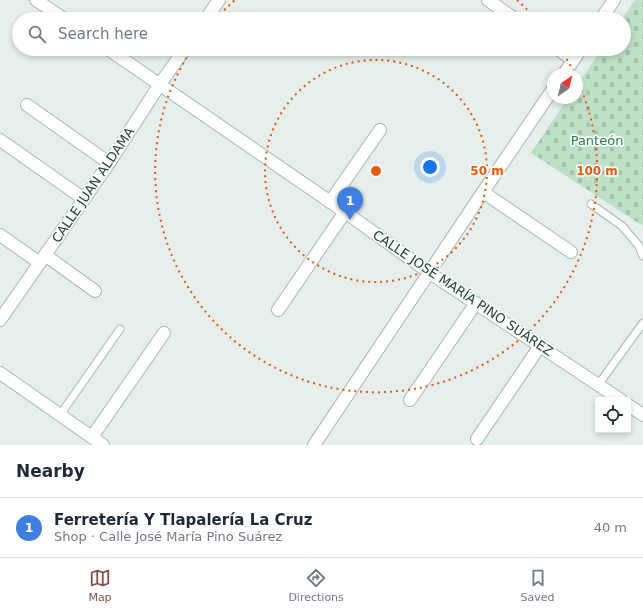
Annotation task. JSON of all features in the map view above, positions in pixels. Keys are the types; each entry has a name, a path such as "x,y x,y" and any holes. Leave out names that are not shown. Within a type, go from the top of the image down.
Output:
{"street":[{"path":"36,0 54,12"},
{"path":"211,12 219,0"},
{"path":"488,0 505,12"},
{"path":"606,12 614,0"},
{"name":"CALLE JOSÉ MARÍA PINO SUÁREZ","path":"118,56 345,212 430,273 616,397"},
{"name":"CALLE JUAN ALDAMA","path":"0,320 84,199 180,56"},
{"path":"568,56 573,60"},
{"path":"568,68 576,56"},
{"path":"314,445 547,98"},
{"path":"27,105 109,162"},
{"path":"330,202 380,130"},
{"path":"0,140 84,199"},
{"path":"483,192 571,252"},
{"path":"278,310 345,212"},
{"path":"0,235 95,290"},
{"path":"410,400 476,303"},
{"path":"92,437 164,333"},
{"path":"478,439 540,346"},
{"path":"0,373 103,445"},
{"path":"631,407 643,415"}],"lane":[{"path":"591,204 622,226 639,246 643,256"},
{"path":"598,385 643,323"},
{"path":"60,416 120,329"}],"green space":[{"name":"Panteón","path":"635,0 643,0 643,226 531,153 564,104 583,104 583,76 597,56 631,56 631,12 627,12"}],"place":[{"name":"Ferretería Y Tlapalería La Cruz","path":"350,220"}]}
